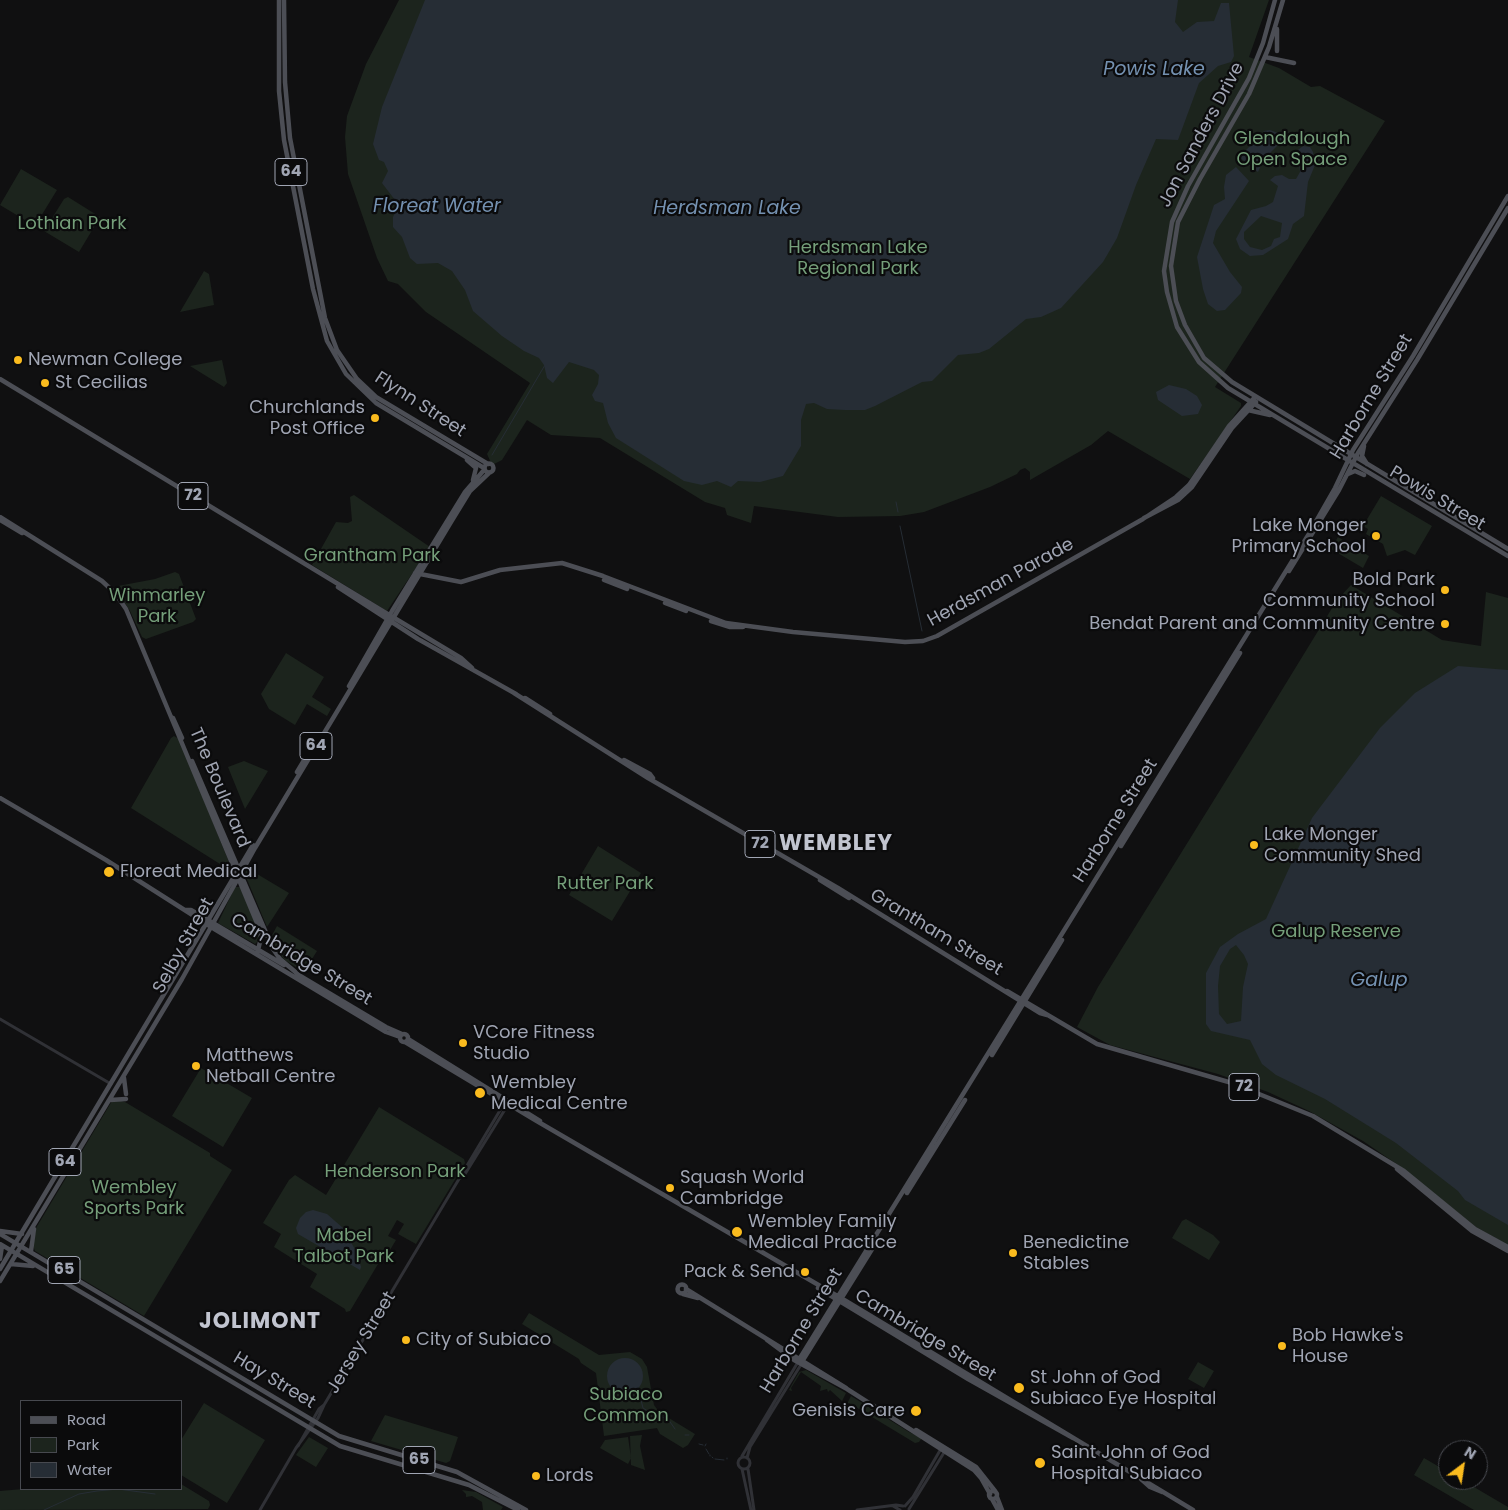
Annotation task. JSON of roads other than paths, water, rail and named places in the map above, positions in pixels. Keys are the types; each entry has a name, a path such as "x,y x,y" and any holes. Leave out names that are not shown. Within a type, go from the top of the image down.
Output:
{"main road":[{"name":"Flynn Street","path":"279,0 279,91 284,140 313,289 327,341 336,359 357,386 376,403 486,470"},
{"name":"Flynn Street","path":"284,0 284,82 290,138 325,318 330,335 339,354 353,375 368,390 488,464"},
{"name":"Jon Sanders Drive","path":"1275,0 1263,44 1249,78 1181,199 1172,222 1167,243 1165,283 1177,326 1199,362 1220,381 1350,463"},
{"name":"Jon Sanders Drive","path":"1283,0 1265,57 1249,94 1178,222 1172,247 1171,266 1176,301 1194,344 1210,363 1232,382 1356,458"},
{"path":"1277,51 1278,20"},
{"path":"1265,57 1294,63"},
{"name":"Harborne Street","path":"801,1361 1303,550 1348,474 1351,455 1508,196"},
{"name":"Harborne Street","path":"1023,1001 1307,537 1350,463 1356,458 1436,329 1508,208"},
{"path":"1485,235 1491,238"},
{"path":"1430,325 1436,329"},
{"path":"1210,363 1220,381"},
{"name":"Grantham Street","path":"0,380 136,461 391,619 461,658 472,668 539,710 642,770 852,899 1080,1035 1113,1050 1196,1071 1286,1104 1355,1140 1396,1168"},
{"name":"Herdsman Parade","path":"1143,519 1176,498 1189,485 1229,426 1257,398"},
{"path":"386,402 392,413"},
{"name":"Herdsman Parade","path":"417,574 461,582 500,570 562,563 597,575 721,625 905,642 926,640 1178,500 1192,487 1252,402"},
{"path":"1247,410 1255,410 1278,418"},
{"path":"1364,445 1362,456 1368,465"},
{"name":"64","path":"460,454 476,468 471,483"},
{"name":"Powis Street","path":"1356,458 1508,549"},
{"name":"Powis Street","path":"1350,463 1508,556"},
{"path":"486,470 494,468 488,464"},
{"name":"64","path":"486,470 488,464"},
{"name":"Selby Street","path":"0,1269 471,483 486,470"},
{"name":"Selby Street","path":"417,574 465,498 486,470"},
{"path":"1348,474 1355,471 1372,476"},
{"name":"The Boulevard","path":"0,518 102,580 120,600 238,873 273,949 280,959 299,975"},
{"name":"Cambridge Street","path":"0,798 257,952 386,1032 401,1036 407,1035 407,1040 508,1102 1073,1438 1141,1479 1150,1487 1193,1510"},
{"name":"Selby Street","path":"0,1281 35,1226 213,926 238,873"},
{"name":"The Boulevard","path":"238,873 260,932 257,952"},
{"name":"Cambridge Street","path":"257,952 401,1036"},
{"path":"110,1100 126,1096 124,1077"},
{"name":"72","path":"1396,1168 1412,1176 1475,1229 1508,1247"},
{"name":"72","path":"1396,1168 1472,1231 1508,1251"},
{"path":"32,1251 35,1226"},
{"path":"0,1233 22,1234"},
{"name":"65","path":"0,1233 22,1247"},
{"path":"0,1259 1,1245"},
{"name":"65","path":"1,1245 17,1254"},
{"name":"Hay Street","path":"22,1247 32,1251 250,1383 345,1438 457,1472 526,1510"},
{"name":"Hay Street","path":"17,1254 340,1446 360,1454 469,1485 518,1510"},
{"path":"11,1264 37,1266"},
{"path":"702,1300 678,1292 678,1287 683,1285 702,1300 944,1449 976,1472 992,1492 1002,1510"},
{"path":"683,1294 686,1289"},
{"path":"236,1385 244,1386 250,1383 255,1396"},
{"path":"995,1498 998,1510"}],"street":[{"path":"0,1019 111,1086"},
{"name":"Jersey Street","path":"260,1510 461,1178 471,1167 508,1102"},
{"name":"Harborne Street","path":"742,1456 801,1361"},
{"name":"Harborne Street","path":"747,1458 750,1448 801,1361"},
{"path":"892,1506 900,1510 904,1506 944,1449"},
{"path":"857,1510 904,1506 909,1510 944,1449"},
{"path":"742,1456 747,1458 750,1464 748,1469 752,1510 739,1462 742,1456"},
{"path":"742,1469 748,1469"}],"water":[{"name":"Herdsman Lake","path":"425,0 1178,0 1175,22 1183,32 1197,22 1214,21 1221,3 1229,3 1234,56 1231,62 1218,66 1199,83 1178,140 1156,139 1136,185 1117,238 1103,262 1061,308 1041,317 1026,319 989,349 979,353 958,355 932,381 922,382 865,410 827,409 814,403 806,404 801,420 801,446 783,476 760,482 738,481 731,487 717,481 702,485 684,481 616,438 608,423 603,403 595,401 592,395 598,384 599,375 594,370 569,362 553,383 547,378 544,365 539,358 524,351 502,336 473,311 465,290 452,271 438,263 417,264 410,258 402,237 393,227 393,217 397,209 395,200 382,183 388,171 384,162 379,160 373,144 382,107"},
{"path":"1270,130 1278,133 1283,140 1264,159 1258,172 1239,157 1251,145 1260,143 1260,137 1264,131"},
{"path":"1303,146 1310,147 1313,152 1315,165 1308,182 1304,216 1293,224 1288,239 1263,255 1250,256 1240,249 1236,239 1251,210 1273,202 1278,186 1270,180 1275,176 1282,175 1289,179 1296,179 1300,172 1298,150","holes":["1261,216 1282,223 1280,237 1274,239 1271,246 1262,250 1250,247 1244,239 1244,232"]},
{"path":"1236,167 1249,181 1216,231 1213,243 1230,272 1242,287 1241,293 1225,310 1217,311 1208,304 1197,257 1214,205 1225,199 1226,175"},
{"path":"1169,385 1186,389 1197,396 1202,405 1198,414 1182,416 1158,400 1156,392"},
{"name":"Galup","path":"1458,666 1508,670 1508,1225 1465,1200 1458,1191 1396,1143 1325,1099 1276,1075 1262,1064 1250,1040 1211,1031 1206,1024 1206,973 1220,947 1238,934 1266,919 1312,818 1380,728 1415,693","holes":["1236,945 1248,964 1243,987 1241,1021 1227,1024 1219,1014 1218,986 1220,966 1230,949"]},
{"path":"313,1210 327,1214 343,1228 357,1253 361,1267 360,1270 298,1234 296,1228 300,1218 306,1212"},
{"path":"625,1358 637,1364 643,1376 637,1388 625,1394 613,1388 607,1376 613,1364"}],"waterway":[{"path":"492,455 545,365"},
{"path":"896,502 898,512"},
{"path":"900,526 922,631"},
{"path":"639,1392 643,1408 649,1412"},
{"path":"650,1413 668,1419 675,1429"},
{"path":"699,1444 703,1445"},
{"path":"706,1449 709,1454"},
{"path":"715,1459 724,1460"},
{"path":"44,1510 79,1494 108,1490"},
{"path":"125,1490 155,1494"}],"place":[{"name":"Newman College","path":"18,360"},
{"name":"St Cecilias","path":"45,383"},
{"name":"Churchlands Post Office","path":"375,418"},
{"name":"Lake Monger Primary School","path":"1376,536"},
{"name":"Bold Park Community School","path":"1445,590"},
{"name":"Bendat Parent and Community Centre","path":"1445,624"},
{"name":"Lake Monger Community Shed","path":"1254,845"},
{"name":"Floreat Medical","path":"109,872"},
{"name":"VCore Fitness Studio","path":"463,1043"},
{"name":"Matthews Netball Centre","path":"196,1066"},
{"name":"Wembley Medical Centre","path":"480,1093"},
{"name":"Squash World Cambridge","path":"670,1188"},
{"name":"Wembley Family Medical Practice","path":"737,1232"},
{"name":"Benedictine Stables","path":"1013,1253"},
{"name":"Pack & Send","path":"805,1272"},
{"name":"City of Subiaco","path":"406,1340"},
{"name":"Bob Hawke's House","path":"1282,1346"},
{"name":"St John of God Subiaco Eye Hospital","path":"1019,1388"},
{"name":"Genisis Care","path":"916,1411"},
{"name":"Saint John of God Hospital Subiaco","path":"1040,1463"},
{"name":"Lords","path":"536,1476"}],"district":[{"name":"WEMBLEY","path":"836,844"},
{"name":"JOLIMONT","path":"260,1322"}],"water label":[{"name":"Powis Lake","path":"1154,70"},
{"name":"Floreat Water","path":"437,207"}],"park label":[{"name":"Glendalough Open Space","path":"1292,149"},
{"name":"Lothian Park","path":"72,224"},
{"name":"Herdsman Lake Regional Park","path":"858,258"},
{"name":"Grantham Park","path":"372,556"},
{"name":"Winmarley Park","path":"157,606"},
{"name":"Rutter Park","path":"605,884"},
{"name":"Galup Reserve","path":"1336,932"},
{"name":"Henderson Park","path":"395,1172"},
{"name":"Wembley Sports Park","path":"134,1198"},
{"name":"Mabel Talbot Park","path":"344,1246"},
{"name":"Subiaco Common","path":"626,1405"}]}
